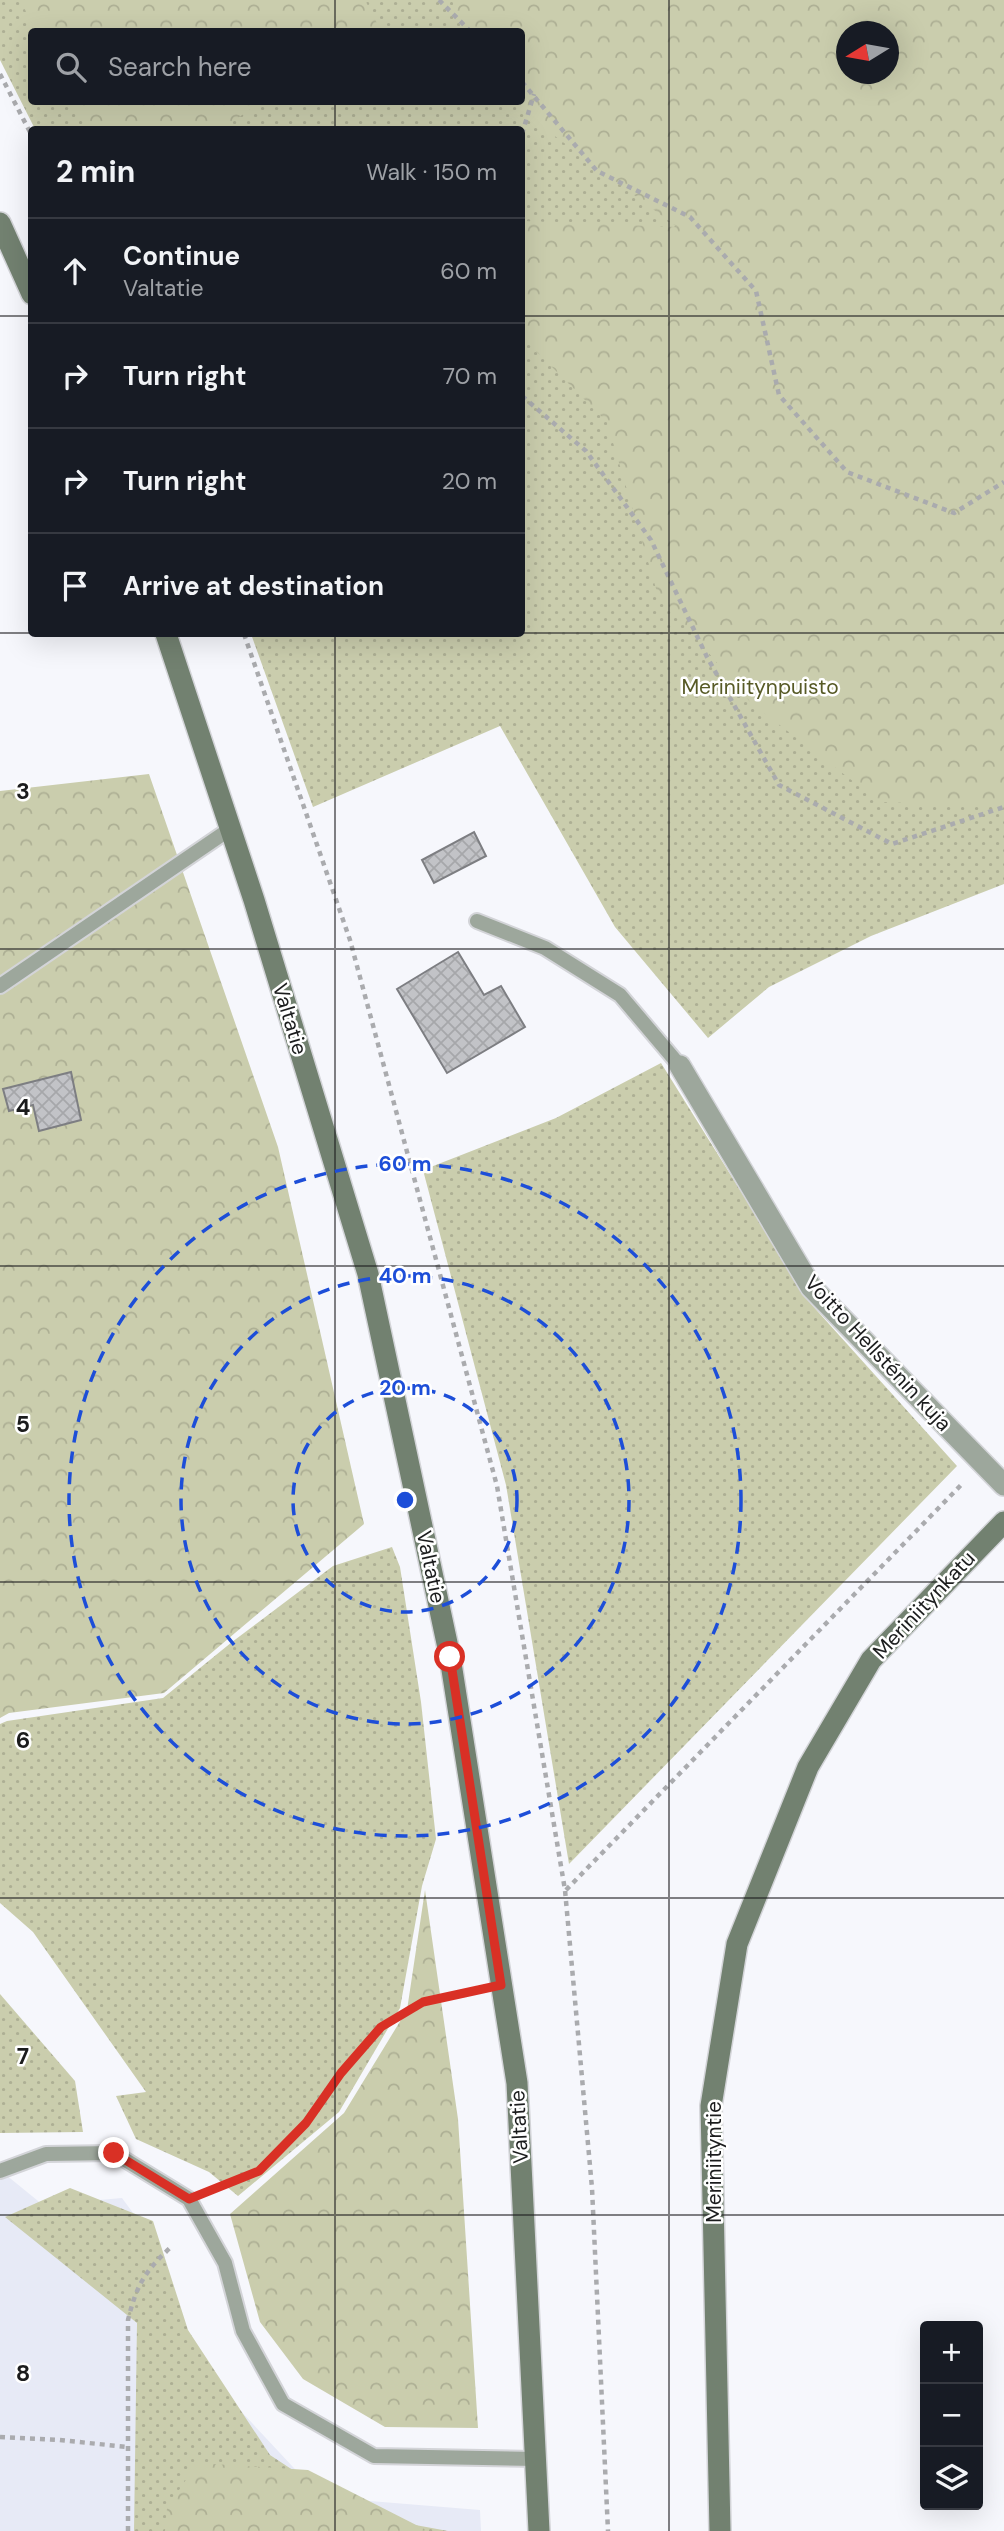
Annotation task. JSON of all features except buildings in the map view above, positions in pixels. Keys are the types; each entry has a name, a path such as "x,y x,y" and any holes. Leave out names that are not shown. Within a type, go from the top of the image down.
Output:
{"main road":[{"path":"0,223 28,285"},
{"name":"Valtatie","path":"167,637 368,1274 450,1657 517,2083 539,2531"},
{"name":"Meriniitynkatu","path":"808,1767 872,1660 1004,1521"},
{"name":"Meriniityntie","path":"720,2531 711,2106 737,1944 808,1767"}],"street":[{"name":"Voitto Hellsténin kuja","path":"680,1066 811,1287 1004,1485"}],"lane":[{"path":"0,986 230,830"},
{"path":"477,921 545,948 620,995 680,1066"},
{"path":"0,2171 46,2154 114,2153 189,2199 225,2263 243,2331 283,2404 373,2456 536,2459"}],"path":[{"path":"439,0 467,28"},
{"path":"0,74 28,128"},
{"path":"525,85 597,171 690,218 755,291 779,395 847,472 954,513 1004,482"},
{"path":"524,126 534,94"},
{"path":"525,399 586,451 650,540 707,657 779,785 892,844 1004,807"},
{"path":"245,637 350,940 497,1486 565,1890 592,2188 608,2531"},
{"path":"565,1890 982,1463"},
{"path":"189,2199 259,2171 306,2123 341,2073 381,2027 423,2002 501,1985"},
{"path":"128,2531 128,2320 136,2290 151,2266 170,2249"},
{"path":"0,2437 128,2447"}],"shaded area":[{"path":"0,2170 43,2205 122,2198 164,2255 182,2348 321,2497 480,2510 481,2531 0,2531"}],"green space":[{"name":"Meriniitynpuisto","path":"0,0 1004,0 1004,884 871,936 769,987 708,1038 615,927 500,726 313,807 252,637 525,637 525,126 33,126 0,60"},
{"path":"20,0 365,0 379,28 34,28"},
{"path":"452,0 1004,0 1004,806 880,802 751,703 657,592 607,422 525,340 525,221 677,227 513,105 525,105 525,28 461,28"},
{"path":"75,105 258,105 226,126 86,126"},
{"path":"149,774 278,1147 364,1524 164,1693 9,1713 0,1718 0,791"},
{"path":"661,1063 811,1304 957,1466 569,1864 506,1485 423,1170 556,1118"},
{"path":"392,1547 400,1567 421,1702 436,1839 422,1886 400,2008 339,2112 238,2196 209,2172 136,2139 116,2096 146,2092 33,1932 0,1903 0,1724 163,1698 333,1566"},
{"path":"425,1890 458,2119 478,2428 385,2427 303,2379 260,2322 230,2214 344,2113 407,2010"},
{"path":"0,1994 75,2081 83,2132 0,2133"},
{"path":"70,2188 153,2221 188,2330 270,2455 361,2515 448,2531 134,2531 137,2323 5,2217"},
{"path":"197,2463 308,2470 428,2531 165,2531 167,2508"}],"route":[{"path":"114,2153 189,2199 259,2171 306,2123 341,2073 381,2027 423,2002 501,1985 450,1657"}]}
